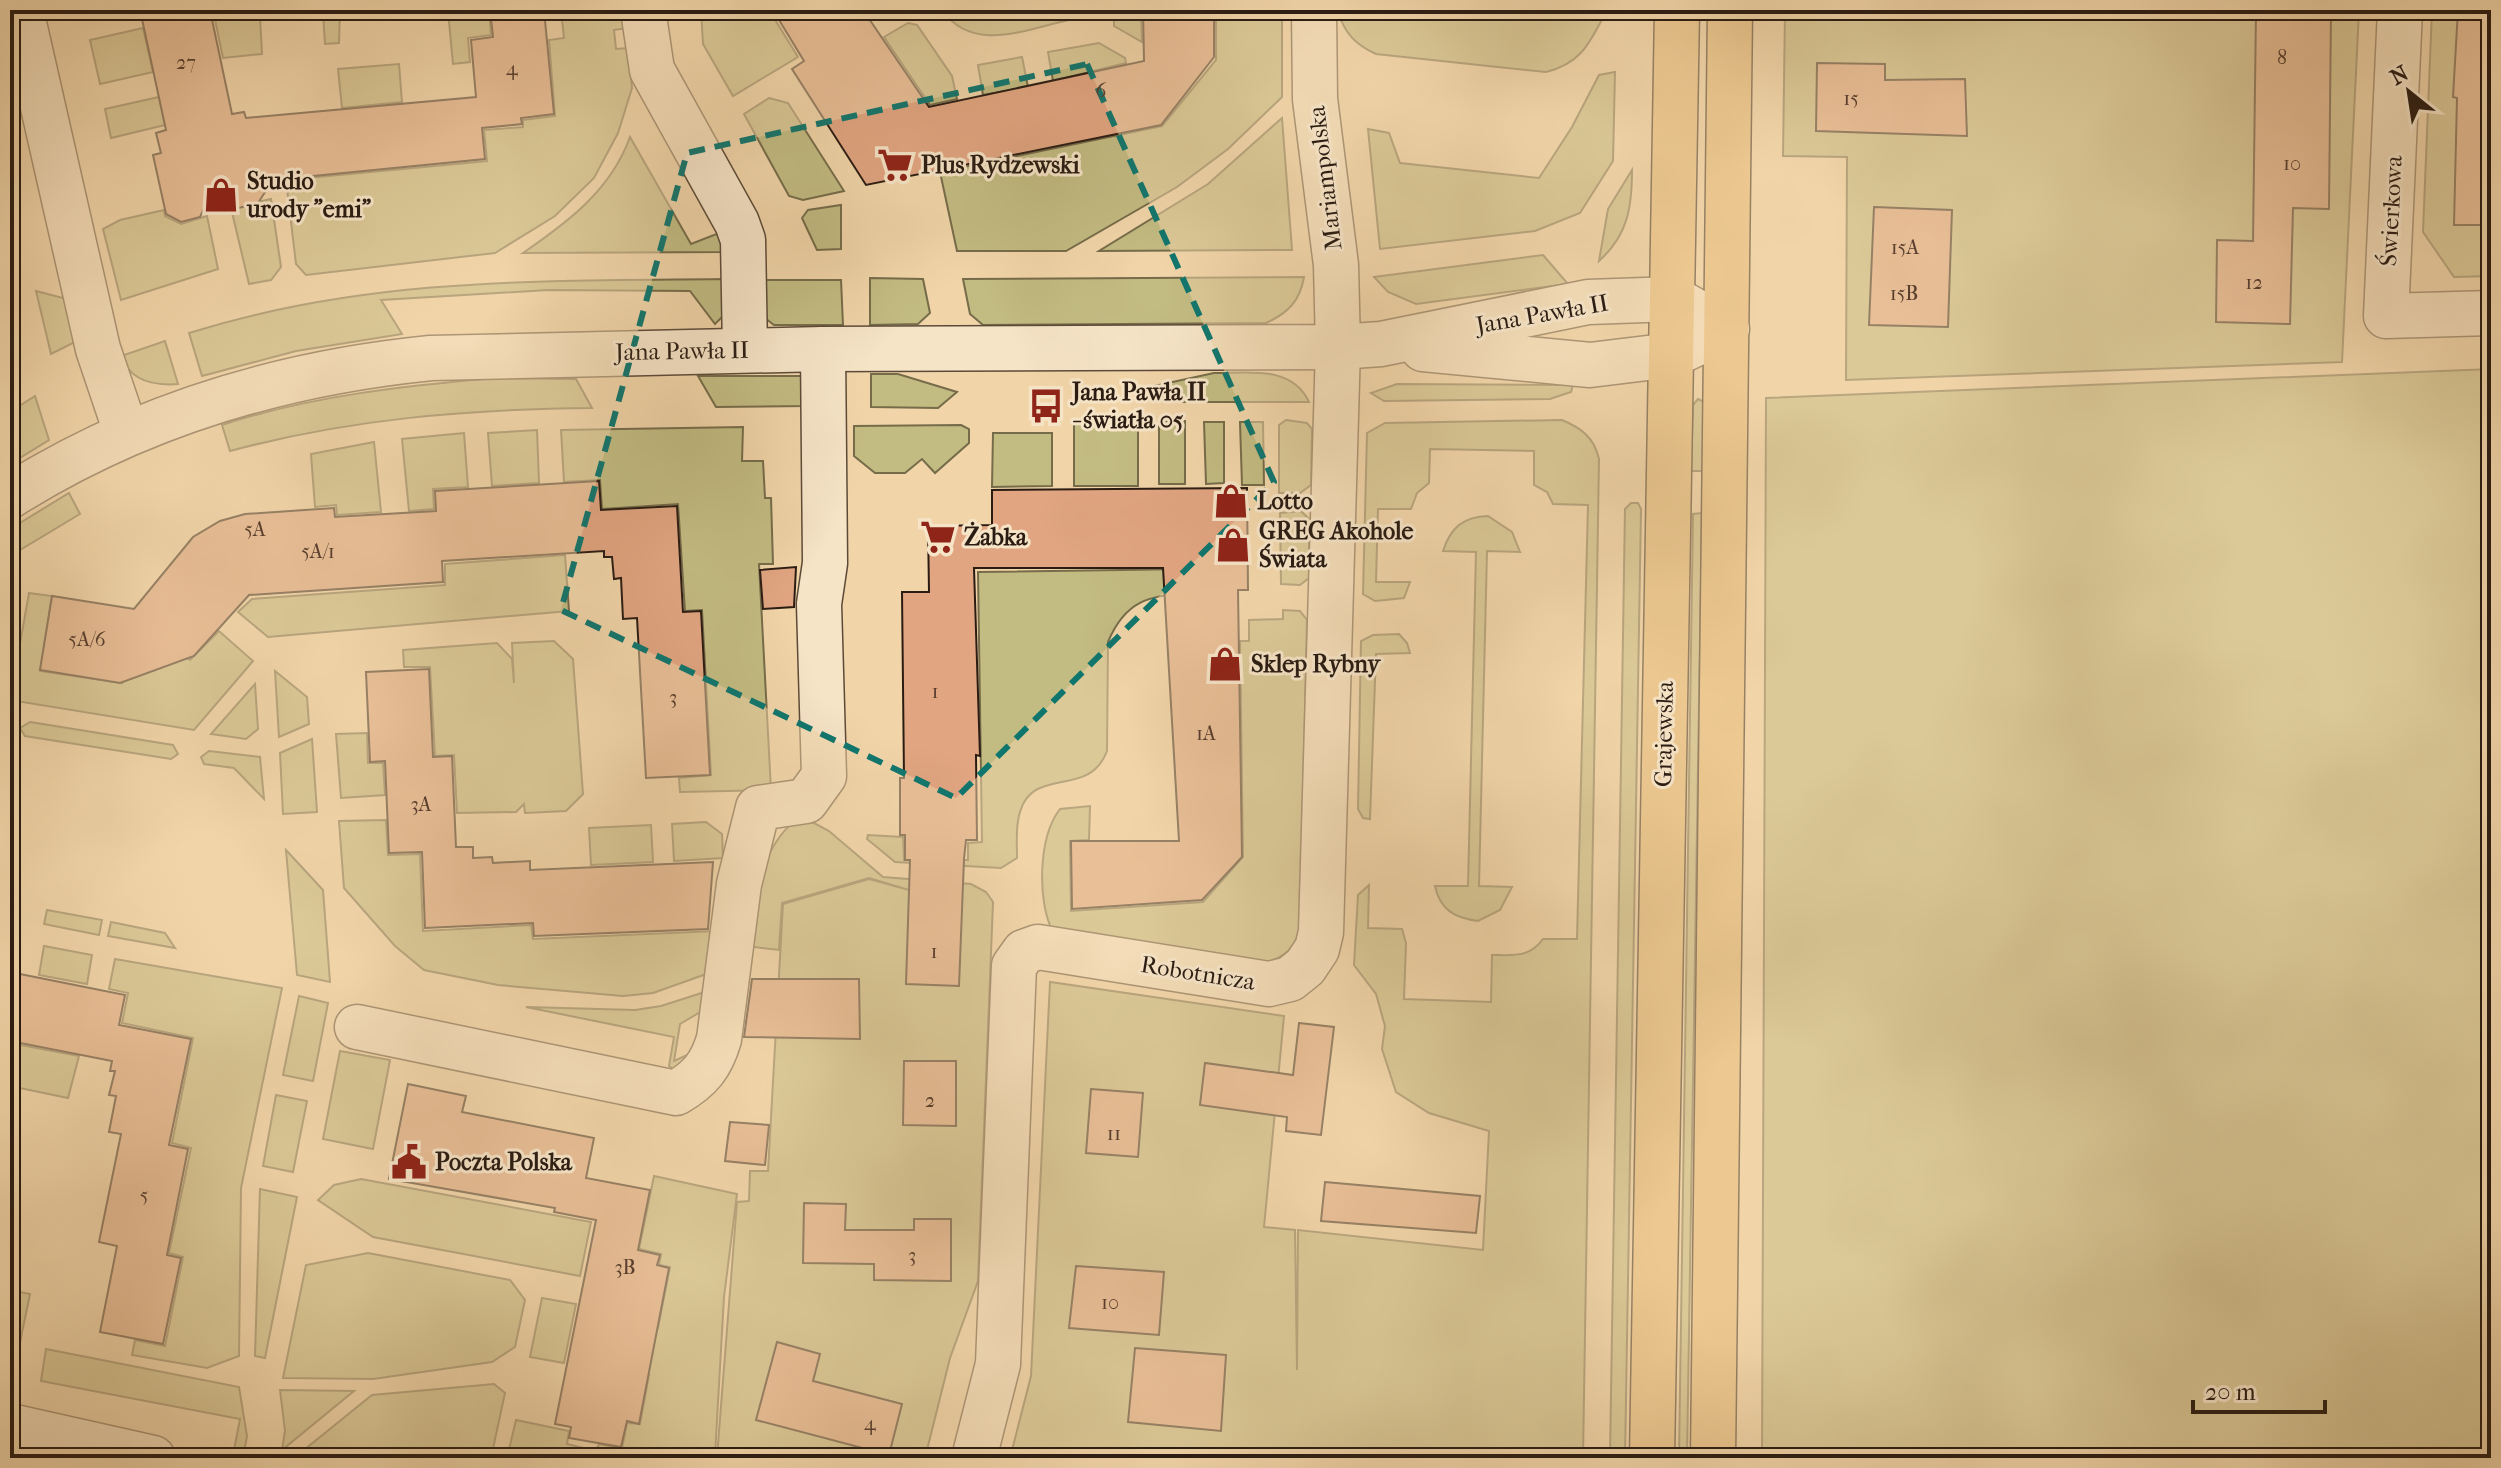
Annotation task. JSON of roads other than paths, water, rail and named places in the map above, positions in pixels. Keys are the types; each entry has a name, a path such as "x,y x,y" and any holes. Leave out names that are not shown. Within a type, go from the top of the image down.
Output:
{"main road":[{"name":"Grajewska","path":"1652,1458 1677,10"},
{"path":"1713,1458 1730,10"}],"street":[{"path":"21,10 98,349 126,432"},
{"path":"643,10 652,70 737,223 743,240 745,350"},
{"name":"Mariampolska","path":"1314,10 1315,99 1336,265 1338,347"},
{"name":"Świerkowa","path":"2400,10 2386,316 2491,313"},
{"path":"1674,299 1727,329"},
{"name":"Jana Pawła II","path":"10,496 126,432 250,388 367,364 489,354 1338,347 1381,344 1588,302 1674,299"},
{"name":"Jana Pawła II","path":"1381,344 1590,365 1672,355 1727,329"},
{"name":"Robotnicza","path":"974,1458 998,1364 1014,966 1024,952 1038,947 1269,984 1297,973 1317,949 1324,853 1338,347"},
{"path":"357,1027 676,1093 696,1081 712,1062 719,1039 739,884 758,808 806,801 824,776 819,614 825,563 823,349"},
{"path":"10,1426 153,1458"}],"place":[{"name":"Plus Rydzewski","path":"895,165"},
{"name":"Studio urody \"emi\"","path":"221,195"},
{"name":"Jana Pawła II - światła 05","path":"1046,406"},
{"name":"Lotto","path":"1231,501"},
{"name":"Żabka","path":"938,537"},
{"name":"GREG Akohole Świata","path":"1233,545"},
{"name":"Sklep Rybny","path":"1225,664"},
{"name":"Poczta Polska","path":"409,1162"}]}
